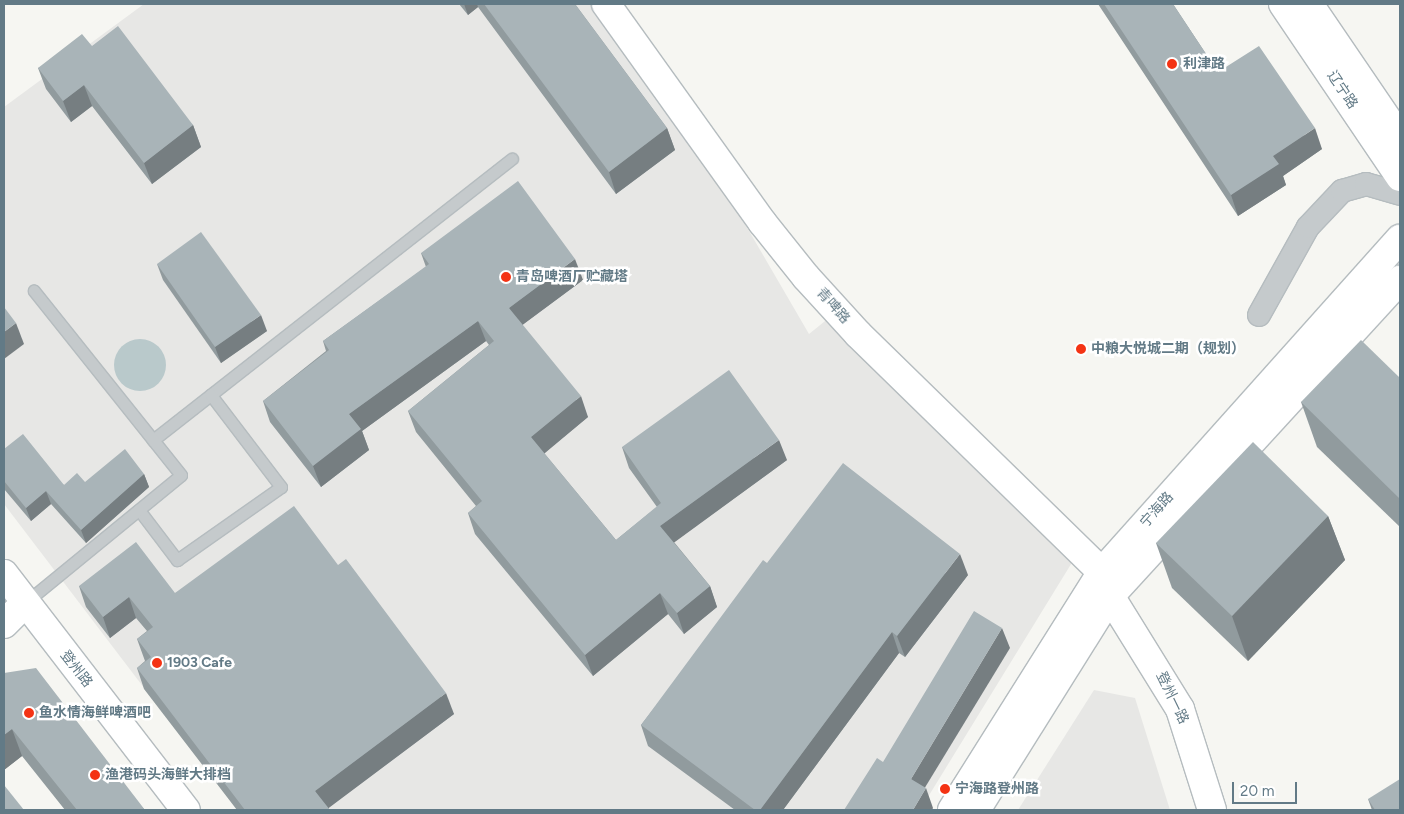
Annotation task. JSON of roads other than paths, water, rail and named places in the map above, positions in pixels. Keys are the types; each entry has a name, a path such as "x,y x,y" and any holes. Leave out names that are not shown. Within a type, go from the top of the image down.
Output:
{"street":[{"name":"青啤路","path":"606,4 762,222 806,277 858,334 1106,584"},
{"name":"辽宁路","path":"1283,4 1400,177"},
{"name":"辽宁路","path":"1309,4 1400,138"},
{"path":"1259,315 1308,227 1342,191 1366,184 1400,194"},
{"name":"宁海路","path":"952,810 1106,584 1400,239"},
{"name":"宁海路","path":"976,810 1106,584 1397,284"},
{"name":"登州路","path":"4,574 186,810"},
{"name":"登州一路","path":"1106,584 1180,709 1212,810"},
{"path":"4,624 25,603"}],"lane":[{"path":"153,440 512,159"},
{"path":"25,603 181,475 34,291"},
{"path":"139,510 177,560 282,487 210,395"}],"place":[{"name":"利津路","path":"1172,64"},
{"name":"青岛啤酒厂贮藏塔","path":"506,277"},
{"name":"中粮大悦城二期（规划）","path":"1081,349"},
{"name":"1903 Cafe","path":"157,663"},
{"name":"鱼水情海鲜啤酒吧","path":"29,713"},
{"name":"渔港码头海鲜大排档","path":"95,775"},
{"name":"宁海路登州路","path":"945,789"}]}
